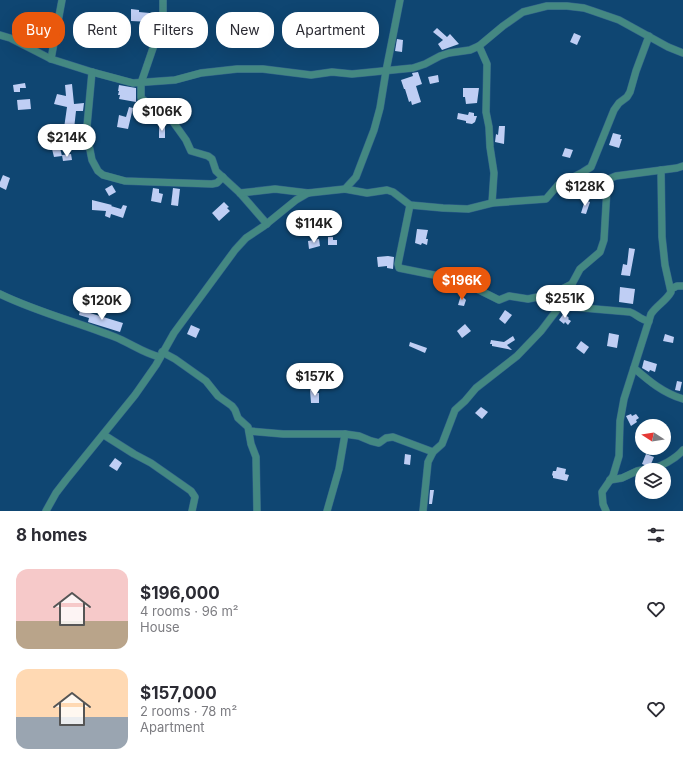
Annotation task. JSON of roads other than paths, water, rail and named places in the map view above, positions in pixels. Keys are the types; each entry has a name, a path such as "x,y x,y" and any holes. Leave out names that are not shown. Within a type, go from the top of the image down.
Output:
{"street":[{"path":"51,59 62,0"},
{"path":"163,0 163,19 141,83 141,98 171,119 186,140 191,151 208,156 212,160 216,171 240,192 267,224"},
{"path":"344,189 356,177 372,136 380,108 400,0"},
{"path":"0,35 10,38 51,59 126,82 141,83 175,80 201,73 242,68 311,75 332,72 352,74 413,68 426,64 440,56 470,50 479,46 503,26 524,12 547,6 567,6 589,9 619,20 668,47 683,53"},
{"path":"240,192 275,189 308,193 344,189 366,193 387,190 393,192 410,205 468,209 492,203 546,199 558,185 591,167 614,110 630,92 649,36"},
{"path":"479,46 487,64 486,112 489,127 490,154 494,174 492,203"},
{"path":"92,72 87,126 92,160 98,171 125,181 212,184 223,177"},
{"path":"422,511 425,498 426,468 433,452 442,444 455,410 476,388 517,356 560,306 582,266 599,254 602,247 608,188 611,178 683,166"},
{"path":"606,511 602,495 604,488 610,480 619,456 620,421 624,399 649,320 655,308 669,296 671,289 665,265 662,237 661,170"},
{"path":"46,511 61,486 135,395 174,333 235,250 246,238 267,224 296,200 308,193"},
{"path":"410,205 398,264 399,268 459,280 499,300 510,296 528,299 556,293 573,283"},
{"path":"671,289 683,286"},
{"path":"0,294 33,308 116,338 153,355 161,355 175,359 206,381 218,396 232,406 238,418 248,427 250,431 251,444 256,456 256,511"},
{"path":"543,295 560,306 630,312 634,313 642,320 649,320"},
{"path":"634,368 651,383 667,393 683,399"},
{"path":"250,431 283,434 345,434 358,436 379,443 386,438 393,437 433,452"},
{"path":"327,511 339,469 345,434"},
{"path":"104,435 134,454 151,462 190,491 195,498 192,511"},
{"path":"664,463 679,456 683,450"},
{"path":"610,480 622,478 635,472"}]}
